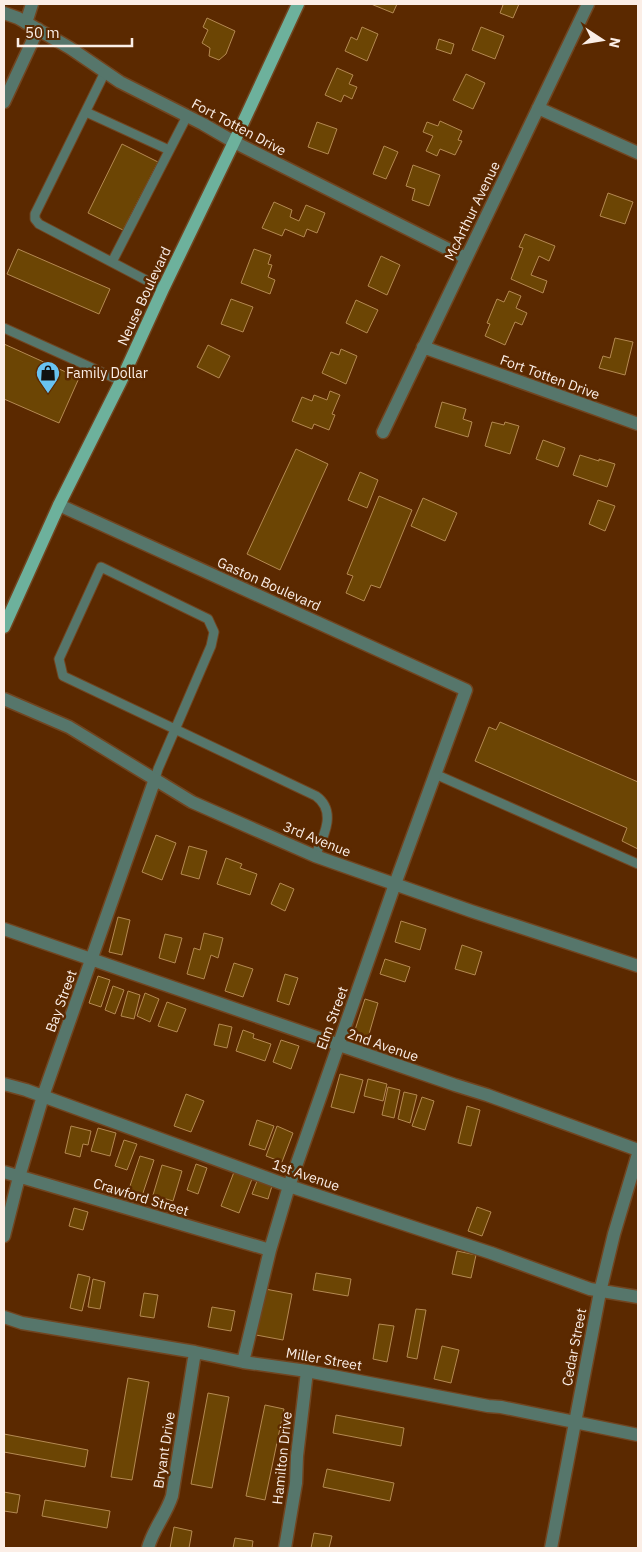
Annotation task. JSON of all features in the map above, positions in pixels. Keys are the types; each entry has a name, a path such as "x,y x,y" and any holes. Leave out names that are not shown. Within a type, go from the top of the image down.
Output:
{"main road":[{"name":"Neuse Boulevard","path":"4,627 59,505 121,381 298,4"}],"street":[{"path":"26,23 32,4"},
{"name":"McArthur Avenue","path":"383,432 588,4"},
{"name":"Fort Totten Drive","path":"4,14 18,18 38,29 120,82 234,142 466,258"},
{"path":"4,102 38,29"},
{"path":"538,108 638,153"},
{"name":"Fort Totten Drive","path":"423,347 638,424"},
{"name":"Gaston Boulevard","path":"59,505 466,690"},
{"name":"Elm Street","path":"243,1362 270,1250 289,1186 395,884 466,690"},
{"name":"3rd Avenue","path":"4,699 69,728 192,802 315,856 638,966"},
{"name":"Bay Street","path":"4,1236 43,1096 155,779"},
{"name":"2nd Avenue","path":"4,929 487,1095 638,1150"},
{"name":"1st Avenue","path":"4,1084 43,1096 289,1186 482,1250 590,1289 638,1297"},
{"name":"Cedar Street","path":"550,1548 600,1292 614,1234 638,1154"},
{"name":"Crawford Street","path":"4,1172 270,1250"},
{"name":"Miller Street","path":"4,1317 22,1324 195,1352 243,1362 307,1371 638,1435"},
{"name":"Bryant Drive","path":"148,1548 151,1536 168,1507 172,1496 195,1352"},
{"name":"Hamilton Drive","path":"285,1548 296,1483 297,1456 307,1371"}],"lane":[{"path":"105,72 35,214 35,219 39,224 163,289"},
{"path":"86,112 169,150"},
{"path":"112,262 186,116"},
{"path":"4,328 121,381"},
{"path":"155,779 158,769 175,729 211,646 214,632 208,619 101,566 59,658 63,676 175,729 316,796 324,802 328,819 315,856"},
{"path":"435,774 638,864"}],"building":[{"path":"371,4 397,4 393,13"},
{"path":"500,4 519,4 513,18 500,13 503,5"},
{"path":"207,18 235,31 226,54 219,60 209,56 210,48 202,43 208,30 203,27"},
{"path":"362,27 378,34 367,61 345,51 351,37 357,40"},
{"path":"481,27 504,36 495,59 472,50"},
{"path":"439,39 454,44 451,54 436,49"},
{"path":"337,68 353,75 349,84 357,87 352,99 344,95 341,102 325,95"},
{"path":"466,74 485,83 473,109 453,100"},
{"path":"440,121 462,131 458,140 462,141 455,155 440,149 437,156 426,151 433,136 423,132 427,122 438,126"},
{"path":"317,122 337,129 328,154 308,147"},
{"path":"122,144 158,162 123,230 88,213"},
{"path":"384,146 398,152 386,179 373,174"},
{"path":"413,165 440,175 429,206 412,200 415,189 406,186"},
{"path":"608,193 633,202 625,224 600,216"},
{"path":"274,202 292,210 290,217 299,221 306,205 325,213 317,233 307,229 304,237 285,229 282,236 262,228"},
{"path":"525,234 555,246 549,261 539,256 531,275 547,281 543,293 511,279 523,248 519,247"},
{"path":"18,249 110,289 99,314 7,274"},
{"path":"254,249 271,255 268,264 272,265 268,277 275,280 270,294 241,283"},
{"path":"381,256 400,265 387,295 368,286"},
{"path":"509,291 521,296 516,308 527,313 522,325 515,322 505,345 485,336 490,324 487,323 497,299 504,302"},
{"path":"231,299 253,307 243,332 221,324"},
{"path":"356,300 378,310 367,333 346,323"},
{"path":"615,338 633,342 625,375 599,368 603,356 610,358"},
{"path":"4,344 79,378 59,423 4,399"},
{"path":"208,345 230,356 219,378 197,367"},
{"path":"341,349 357,356 346,384 322,373 331,352 339,355"},
{"path":"330,391 340,395 332,414 335,415 329,430 314,424 312,429 292,421 302,397 312,401 314,395 327,400"},
{"path":"442,402 466,409 463,419 472,422 468,437 435,427"},
{"path":"492,422 504,425 505,422 519,426 510,454 485,446"},
{"path":"543,440 565,448 558,467 536,459"},
{"path":"296,449 328,464 280,570 247,554"},
{"path":"580,455 615,464 607,487 573,475"},
{"path":"360,472 378,480 367,508 348,500"},
{"path":"379,496 412,510 380,588 371,585 364,601 346,593 353,576 347,574"},
{"path":"423,498 457,513 445,541 411,526"},
{"path":"598,500 615,506 605,531 589,524"},
{"path":"500,722 638,782 638,849 622,841 627,828 475,761 489,727 496,730"},
{"path":"156,835 176,843 162,880 142,872"},
{"path":"189,846 207,851 199,879 181,874"},
{"path":"226,858 242,864 240,868 257,874 250,895 217,884"},
{"path":"280,883 294,889 285,911 271,904"},
{"path":"118,917 130,920 122,955 109,952"},
{"path":"401,921 426,929 420,950 395,942"},
{"path":"204,933 223,938 218,958 211,955 204,979 187,974 194,948 200,950"},
{"path":"165,934 182,938 175,963 159,958"},
{"path":"462,945 482,952 475,975 455,969"},
{"path":"385,959 410,967 405,982 380,974"},
{"path":"234,963 253,969 243,997 225,991"},
{"path":"285,974 298,978 289,1005 277,1001"},
{"path":"98,976 110,980 101,1007 89,1003"},
{"path":"113,986 124,990 115,1014 105,1010"},
{"path":"128,991 140,995 134,1019 121,1016"},
{"path":"145,993 159,999 150,1022 137,1016"},
{"path":"365,999 378,1003 367,1041 353,1036"},
{"path":"167,1002 186,1009 177,1032 158,1026"},
{"path":"219,1024 232,1027 227,1048 214,1045"},
{"path":"243,1030 254,1034 253,1038 271,1044 265,1061 236,1051"},
{"path":"281,1040 299,1046 291,1069 273,1062"},
{"path":"340,1074 363,1080 354,1113 331,1107"},
{"path":"368,1079 387,1084 383,1101 364,1096"},
{"path":"388,1087 400,1090 394,1118 382,1115"},
{"path":"404,1092 417,1095 410,1123 398,1119"},
{"path":"186,1094 204,1101 191,1132 174,1126"},
{"path":"422,1097 434,1101 425,1130 412,1126"},
{"path":"467,1106 480,1110 471,1146 458,1143"},
{"path":"257,1120 274,1126 265,1150 249,1145"},
{"path":"71,1126 91,1131 88,1145 83,1144 80,1157 65,1153"},
{"path":"277,1126 293,1133 282,1162 266,1156"},
{"path":"98,1128 116,1133 110,1156 91,1151"},
{"path":"124,1140 137,1144 127,1170 115,1166"},
{"path":"140,1156 154,1160 142,1196 128,1192"},
{"path":"196,1164 207,1168 198,1194 187,1190"},
{"path":"162,1165 182,1171 173,1201 153,1195"},
{"path":"234,1172 252,1179 239,1213 221,1206"},
{"path":"257,1181 272,1186 268,1199 252,1194"},
{"path":"477,1207 491,1212 482,1236 468,1231"},
{"path":"74,1208 88,1212 83,1230 69,1226"},
{"path":"457,1251 476,1255 471,1278 452,1274"},
{"path":"316,1273 351,1279 348,1296 313,1290"},
{"path":"78,1274 90,1277 82,1311 70,1308"},
{"path":"93,1279 105,1282 100,1309 88,1307"},
{"path":"265,1289 292,1294 283,1340 256,1335"},
{"path":"144,1293 158,1295 154,1318 140,1316"},
{"path":"212,1307 235,1311 231,1331 208,1327"},
{"path":"416,1309 426,1310 417,1359 407,1357"},
{"path":"379,1324 394,1326 387,1362 373,1359"},
{"path":"442,1346 459,1350 451,1383 434,1379"},
{"path":"128,1378 149,1382 132,1480 111,1477"},
{"path":"208,1393 229,1397 212,1488 191,1484"},
{"path":"265,1405 284,1409 265,1500 246,1496"},
{"path":"336,1415 404,1428 401,1446 333,1433"},
{"path":"4,1434 88,1450 85,1467 4,1452"},
{"path":"327,1469 394,1483 390,1501 323,1487"},
{"path":"4,1492 20,1495 17,1513 4,1511"},
{"path":"45,1500 110,1511 107,1528 42,1516"},
{"path":"174,1527 192,1531 189,1548 170,1548"},
{"path":"314,1533 332,1536 329,1548 311,1548"},
{"path":"235,1538 253,1541 252,1548 233,1548"}],"place":[{"name":"Family Dollar","path":"48,394"}]}
